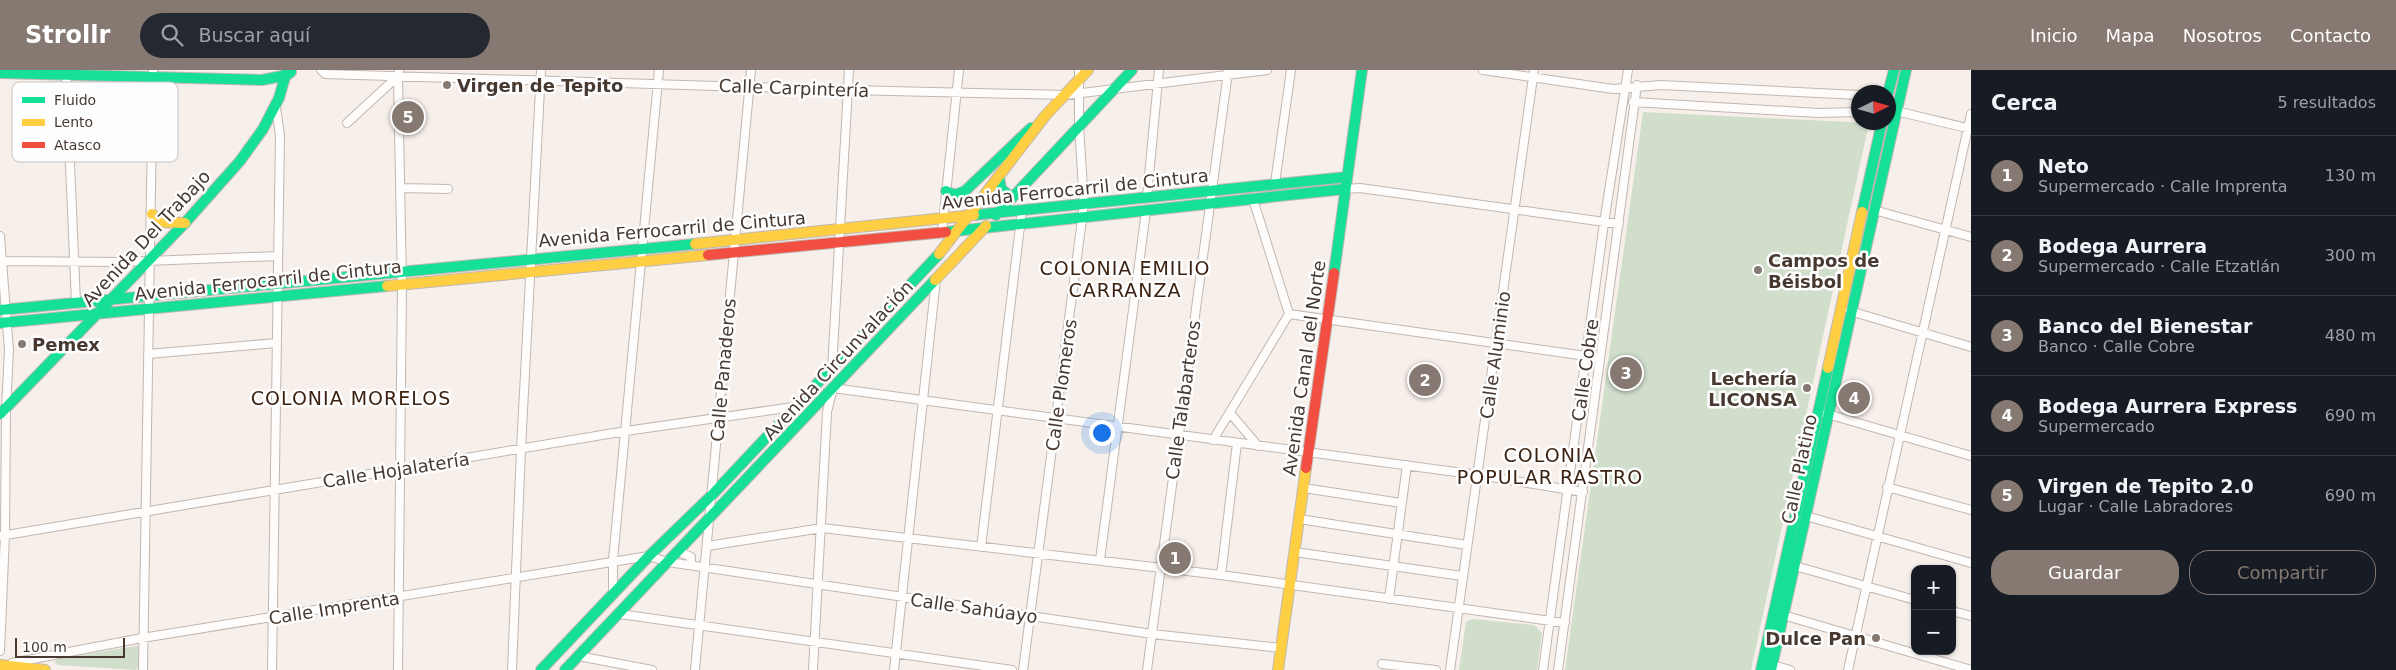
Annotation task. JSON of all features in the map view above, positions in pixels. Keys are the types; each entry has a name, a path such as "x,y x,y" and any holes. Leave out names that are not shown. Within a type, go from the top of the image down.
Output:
{"street":[{"name":"Calle Carpintería","path":"321,70 325,74 398,73 657,84 956,93 1066,94 1157,85 1228,72 1267,70"},
{"path":"512,670 520,449 532,259 531,228 540,70"},
{"path":"613,594 613,560 644,249 658,70"},
{"name":"Calle Panaderos","path":"695,670 751,70"},
{"path":"832,369 849,70"},
{"path":"942,232 959,70"},
{"name":"Calle Plomeros","path":"1023,670 1058,417 1083,216 1084,204 1079,126 1079,70"},
{"name":"Avenida Circunvalación","path":"541,670 649,556 712,494 793,407 832,369 960,230 1045,116 1088,70"},
{"name":"Avenida Circunvalación","path":"565,670 620,614 1132,70"},
{"path":"1147,197 1158,70"},
{"path":"1275,182 1291,70"},
{"name":"Avenida Canal del Norte","path":"1278,670 1362,70"},
{"path":"1483,70 1533,74 1613,88 1637,85 1851,95"},
{"name":"Calle Cobre","path":"1543,670 1604,223 1628,70"},
{"name":"Calle Platino","path":"1893,85 1894,70"},
{"name":"Calle Platino","path":"1896,89 1906,70"},
{"path":"0,73 153,74 262,80 289,72"},
{"name":"Avenida Del Trabajo","path":"3,411 184,224 247,152 276,105 289,72"},
{"name":"Calle Talabarteros","path":"1147,670 1228,72"},
{"path":"347,123 398,73"},
{"path":"398,73 402,273 398,670"},
{"name":"Calle Aluminio","path":"1450,670 1462,576 1497,344 1533,74"},
{"name":"Calle Cobre","path":"1558,670 1637,85"},
{"path":"1623,100 1818,113 1851,112"},
{"path":"272,670 280,136 276,105"},
{"path":"1896,112 1970,128"},
{"path":"1848,670 1944,230 1970,128 1971,114"},
{"path":"946,192 955,195 965,191 1012,144 1045,116"},
{"name":"Calle Platino","path":"1772,668 1806,516 1823,412 1880,130"},
{"name":"Calle Platino","path":"1761,670 1874,210 1889,130"},
{"path":"69,162 76,303"},
{"path":"142,670 150,308 148,261 152,214 152,162"},
{"path":"999,177 1001,189 1005,195 1011,197"},
{"name":"Avenida Ferrocarril de Cintura","path":"4,323 150,308 402,273 944,219 1275,182 1347,177"},
{"path":"401,188 448,189"},
{"path":"1345,189 1360,188 1619,224"},
{"name":"Avenida Ferrocarril de Cintura","path":"4,310 150,297 402,284 942,232 1345,189"},
{"path":"1213,440 1288,314 1253,199"},
{"path":"981,547 1022,210"},
{"path":"1100,560 1119,427 1146,210"},
{"path":"1874,210 1971,237"},
{"path":"152,214 160,222 184,224"},
{"path":"790,235 791,247"},
{"path":"0,236 4,323 9,350 3,411 0,651"},
{"path":"604,253 605,265"},
{"path":"1,261 148,261 278,256"},
{"path":"894,670 936,279"},
{"path":"1850,311 1922,334 1971,347"},
{"path":"1288,314 1600,358"},
{"path":"148,354 276,343"},
{"path":"813,670 828,412 833,388 1058,417 1178,436 1406,465 1583,492"},
{"name":"Calle Hojalatería","path":"2,535 144,513 626,431 793,407"},
{"path":"1823,412 1971,456"},
{"path":"1230,413 1258,446"},
{"path":"1221,575 1237,443"},
{"path":"1389,599 1406,465"},
{"path":"1888,487 1971,510"},
{"path":"1304,488 1401,503"},
{"path":"1806,516 1971,563"},
{"path":"1299,519 1467,545"},
{"path":"708,546 822,528 1221,575 1565,623"},
{"path":"678,551 691,557 691,565"},
{"path":"1295,552 1462,576"},
{"name":"Calle Imprenta","path":"0,665 142,638 398,598 613,560 649,556 668,562"},
{"name":"Calle Sahúayo","path":"668,562 819,586 1152,634 1281,648"},
{"path":"1795,566 1911,599"},
{"path":"1956,612 1971,616"},
{"path":"620,614 1012,670"},
{"path":"1783,615 1971,670"},
{"path":"578,656 652,670"},
{"path":"1382,664 1436,670"},
{"path":"0,665 45,670"},
{"path":"1772,668 1790,670"}],"green space":[{"path":"1643,112 1851,122 1851,130 1867,130 1751,670 1565,670"},
{"path":"1472,619 1534,625 1542,633 1537,670 1459,670 1466,622"},
{"path":"136,646 140,647 140,665 136,670 58,665 54,662 58,659"}],"traffic: fast":[{"path":"0,414 184,224 240,161 263,129 279,98 287,70"},
{"path":"996,215 1132,70"},
{"path":"1334,273 1362,70"},
{"path":"1890,85 1894,70"},
{"path":"1771,670 1906,70"},
{"path":"0,73 262,80 287,75 291,72"},
{"path":"946,191 955,195 965,191 1031,128"},
{"path":"1862,212 1880,130"},
{"path":"999,177 1001,189 1011,197"},
{"path":"974,215 1347,177"},
{"path":"946,232 1345,189"},
{"path":"0,310 695,244"},
{"path":"541,670 649,556 713,494 939,254"},
{"path":"565,670 935,280"},
{"path":"0,323 387,286"},
{"path":"1761,670 1828,368"}],"traffic: slow":[{"path":"939,254 1045,116 1088,70"},
{"path":"1828,368 1862,212"},
{"path":"152,214 160,222 185,223"},
{"path":"695,244 974,215"},
{"path":"935,280 986,226"},
{"path":"387,286 708,255"},
{"path":"1278,670 1306,468"},
{"path":"0,665 45,670"}],"traffic: jam":[{"path":"708,255 946,232"},
{"path":"1306,468 1334,273"}],"place":[{"name":"Virgen de Tepito","path":"447,85"},
{"name":"Virgen de Tepito 2.0","path":"408,117"},
{"name":"Campos de Béisbol","path":"1758,270"},
{"name":"Pemex","path":"22,344"},
{"name":"Banco del Bienestar","path":"1626,373"},
{"name":"Bodega Aurrera","path":"1425,380"},
{"name":"Lechería LICONSA","path":"1807,388"},
{"name":"Bodega Aurrera Express","path":"1854,398"},
{"name":"Neto","path":"1175,558"},
{"name":"Dulce Pan","path":"1876,638"}],"district":[{"name":"COLONIA EMILIO CARRANZA","path":"1125,279"},
{"name":"COLONIA MORELOS","path":"351,398"},
{"name":"COLONIA POPULAR RASTRO","path":"1550,466"}]}
